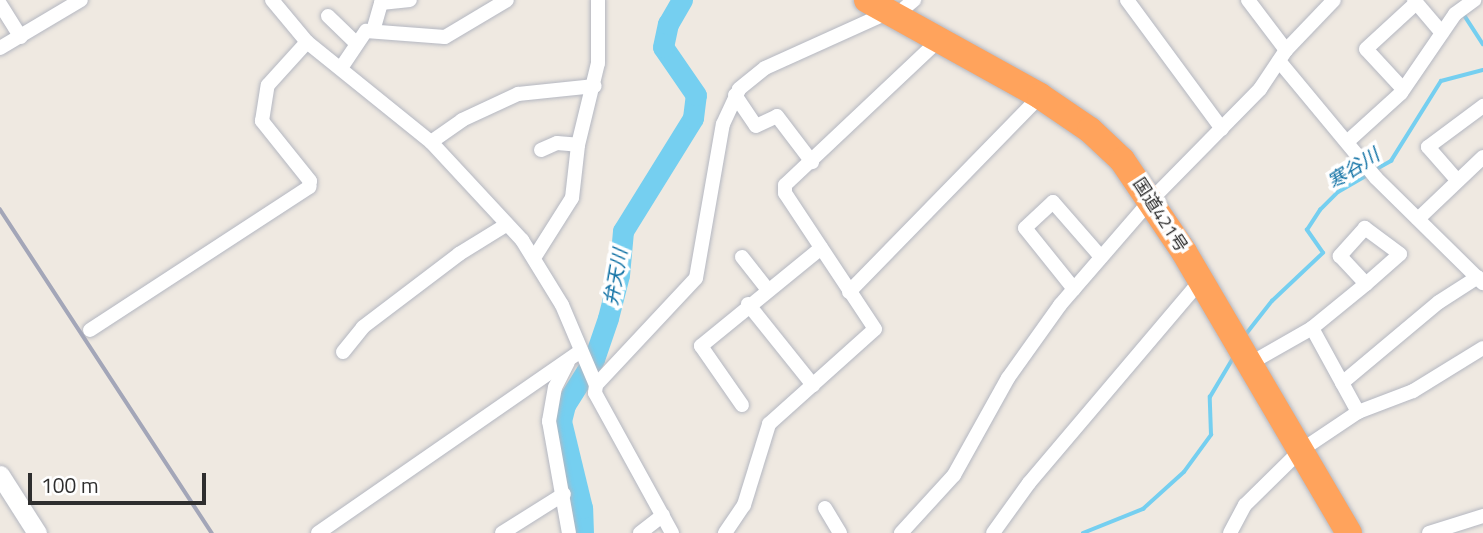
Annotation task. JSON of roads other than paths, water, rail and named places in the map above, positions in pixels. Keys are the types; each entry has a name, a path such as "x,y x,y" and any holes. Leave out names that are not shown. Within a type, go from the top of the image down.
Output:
{"highway":[{"name":"国道421号","path":"891,7 939,40 1040,96 1106,145 1152,200 1349,533"}],"street":[{"path":"0,48 81,0"},
{"path":"272,0 307,42 431,142 534,258 562,305 578,356 594,382 595,393 672,533"},
{"path":"373,31 381,3 410,0"},
{"path":"341,68 355,42 366,31 445,37 507,0"},
{"path":"534,258 572,198 578,145 595,86 598,0"},
{"path":"1127,0 1222,129"},
{"path":"1248,0 1283,55 1372,174 1480,280 1439,302 1342,383"},
{"path":"901,533 954,475 1022,355 1074,289 1152,200 1222,129 1283,55 1334,0"},
{"path":"1403,89 1366,49 1415,1 1442,33"},
{"path":"0,4 21,37"},
{"path":"594,382 696,278 723,124 735,94 765,68 891,7"},
{"path":"1347,142 1403,89 1442,33 1465,7"},
{"path":"328,16 355,42"},
{"path":"725,533 744,505 769,424 875,329 785,194 785,185 939,40"},
{"path":"90,330 309,187 310,181 262,121 268,85 307,42"},
{"path":"431,142 461,120 518,94 595,86"},
{"path":"735,94 756,126 777,116 812,162"},
{"path":"849,292 1040,96"},
{"path":"1457,180 1427,147 1483,106"},
{"path":"541,150 557,143 578,145"},
{"path":"1418,219 1483,157"},
{"path":"1074,289 1025,228 1053,202 1101,257"},
{"path":"343,352 363,327 459,254 506,225"},
{"path":"743,405 701,346 748,304 821,248"},
{"path":"742,257 768,290"},
{"path":"993,533 1029,482 1201,280"},
{"path":"1249,364 1312,328 1366,284"},
{"path":"748,304 813,385"},
{"path":"1312,328 1358,412"},
{"path":"1230,533 1245,505 1300,451 1358,412 1413,391 1483,348"},
{"path":"569,533 564,494 550,438 549,414 555,387 578,356"},
{"path":"318,533 578,356"},
{"path":"0,475 37,533"},
{"path":"502,533 564,494"},
{"path":"825,508 840,533"},
{"path":"640,533 663,515"},
{"path":"1429,533 1483,516"}],"waterway":[{"name":"弁天川","path":"583,533 582,508 561,421 565,405 594,359 608,318 619,275 623,231 693,118 696,95 663,47 668,24 682,0"},
{"name":"寒谷川","path":"1463,13 1483,44"},
{"name":"寒谷川","path":"1373,171 1391,161 1441,81 1483,70"},
{"name":"寒谷川","path":"1246,334 1272,301 1323,253 1307,230 1320,210 1338,192 1367,175"},
{"name":"寒谷川","path":"1083,533 1143,509 1184,472 1211,435 1210,397 1232,360"}],"railway":[{"path":"0,209 212,533"}]}
